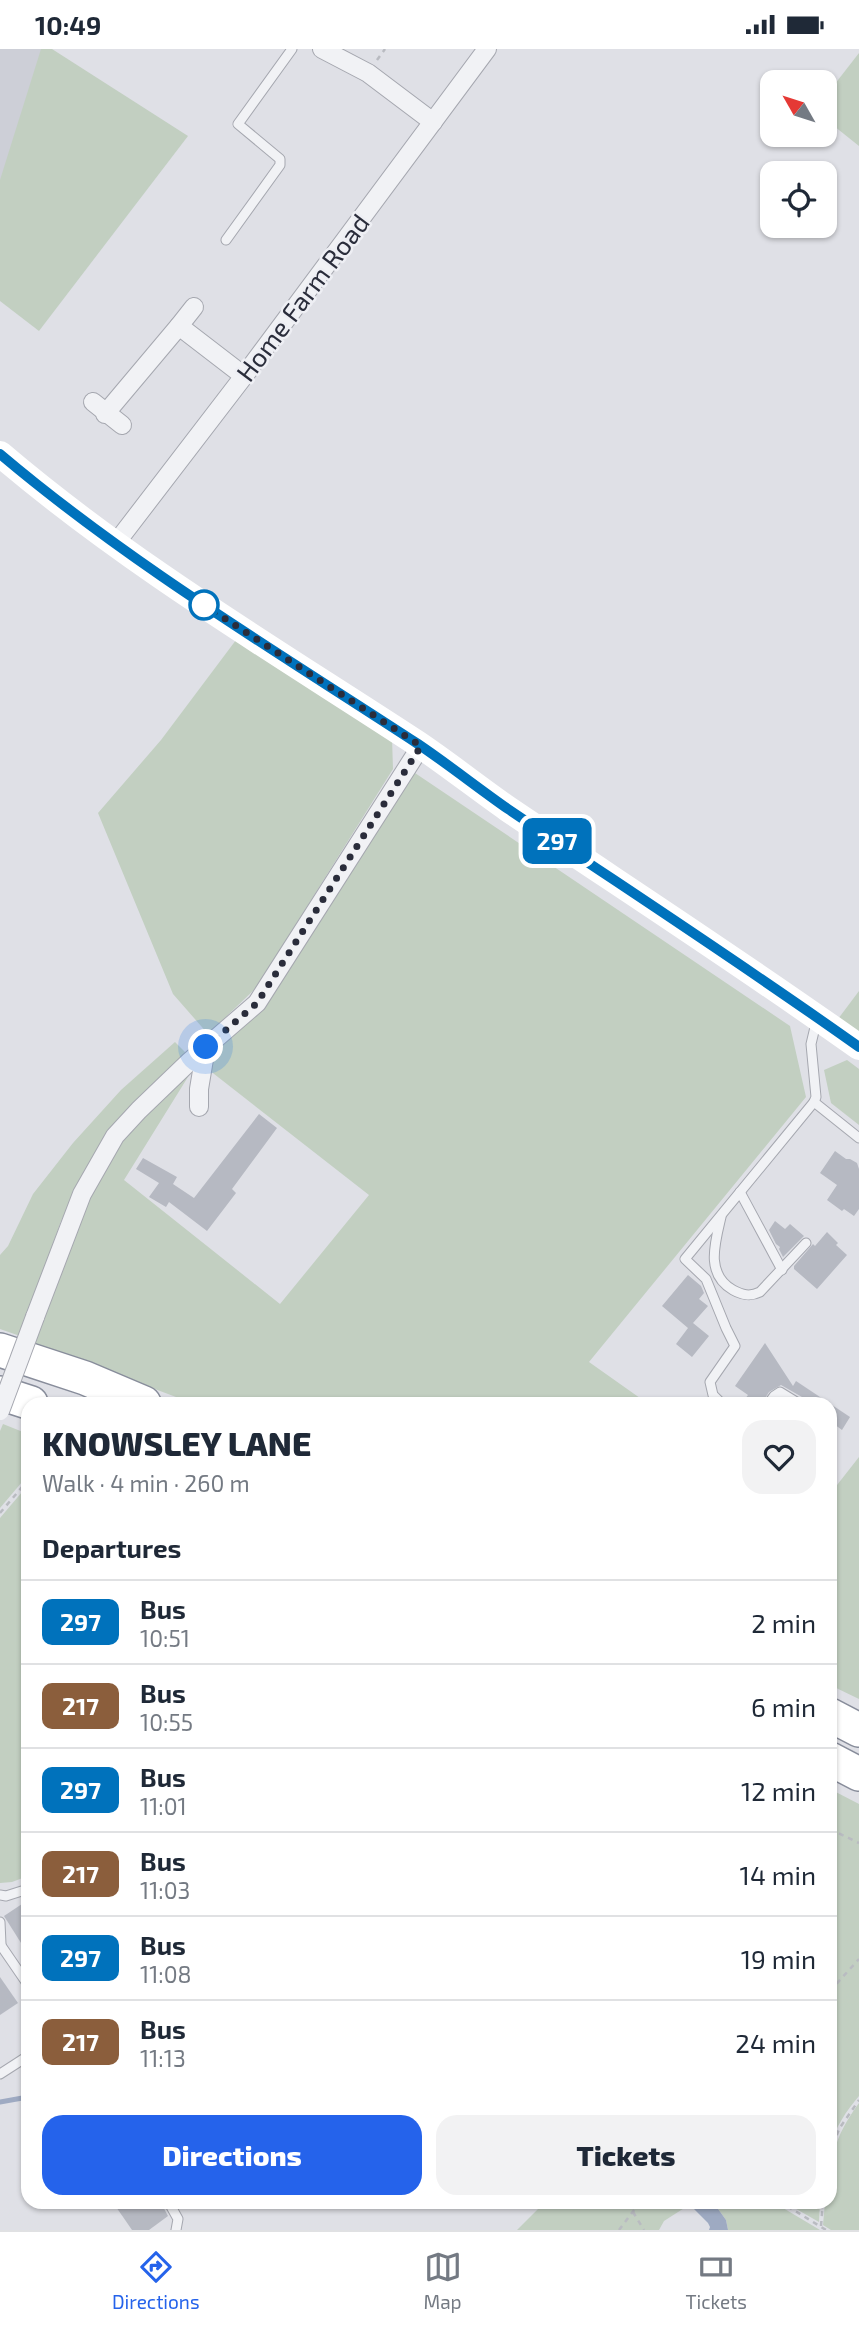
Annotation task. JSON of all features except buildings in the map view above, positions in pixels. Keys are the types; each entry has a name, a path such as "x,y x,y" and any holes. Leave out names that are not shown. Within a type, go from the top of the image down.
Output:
{"highway":[{"path":"0,1350 85,1378 130,1397"},
{"path":"0,1393 21,1400"},
{"path":"837,1719 859,1730"},
{"path":"837,1763 859,1774"}],"main road":[{"path":"0,454 40,488 192,598 421,746 505,807 859,1047"}],"street":[{"path":"322,49 368,73 433,122"},
{"name":"Home Farm Road","path":"116,543 487,49"},
{"path":"122,425 99,408 194,307"},
{"path":"178,326 244,376"},
{"path":"0,1411 82,1194 115,1136 206,1047 257,1003 421,746"},
{"path":"199,1107 206,1047"}],"lane":[{"path":"226,240 280,165 280,159 239,126 239,121 292,49"},
{"path":"715,1397 710,1383 735,1346 706,1279 685,1259 814,1102 816,1097 811,1044 817,1018"},
{"path":"814,1102 859,1138"},
{"path":"740,1192 782,1269"},
{"path":"721,1215 713,1262 721,1280 741,1294 754,1295 806,1243"},
{"path":"773,1397 780,1392 788,1397"},
{"path":"0,1896 21,1891"},
{"path":"0,1922 0,1944 21,1975"},
{"path":"0,2074 21,2060"},
{"path":"172,2209 178,2219 176,2230"}],"path":[{"path":"0,1513 21,1488"},
{"path":"837,1832 859,1843"},
{"path":"837,1983 859,1959"},
{"path":"837,2135 859,2100"},
{"path":"619,2230 635,2209"},
{"path":"792,2209 826,2230"},
{"path":"821,2227 822,2209"},
{"path":"633,2212 644,2230"}],"shaded area":[{"path":"0,49 45,49 0,190"}],"green space":[{"path":"41,49 52,49 188,136 39,331 0,301 0,180"},
{"path":"859,53 859,146 837,128 837,81"},
{"path":"236,640 392,738 393,769 256,988 208,1034 173,994 98,813 161,740"},
{"path":"412,771 790,1026 806,1097 589,1362 639,1397 176,1397 35,1344 89,1195 127,1131 196,1064 124,1180 280,1304 369,1195 209,1070 222,1045 264,1008"},
{"path":"859,991 859,1034 838,1019"},
{"path":"175,1042 185,1052 184,1058 77,1189 61,1221 20,1336 0,1329 0,1255 8,1246 33,1194 73,1143 121,1090"},
{"path":"847,1060 859,1069 859,1125 831,1103 824,1070"},
{"path":"3,1424 21,1431 21,1483 0,1508 0,1431"},
{"path":"859,1457 859,1699 837,1688 837,1485"},
{"path":"21,1493 21,1879 0,1883 0,1518"},
{"path":"837,1793 859,1804 859,2096 837,2128"},
{"path":"859,2103 859,2230 831,2230 823,2225 824,2209 837,2209 837,2142"},
{"path":"538,2209 683,2209 664,2221 659,2230 517,2230"},
{"path":"718,2209 785,2209 820,2230 728,2230 726,2220"},
{"path":"796,2209 820,2209 819,2222"}],"water":[{"path":"694,2209 718,2209 726,2220 728,2230 709,2230 708,2223"}],"waterway":[{"path":"0,2102 21,2098"}],"bus line":[{"name":"297","path":"0,454 40,488 192,598 421,746 505,807 778,989 859,1047"}],"route":[{"path":"204,605 421,746 257,1003 206,1047"}]}
